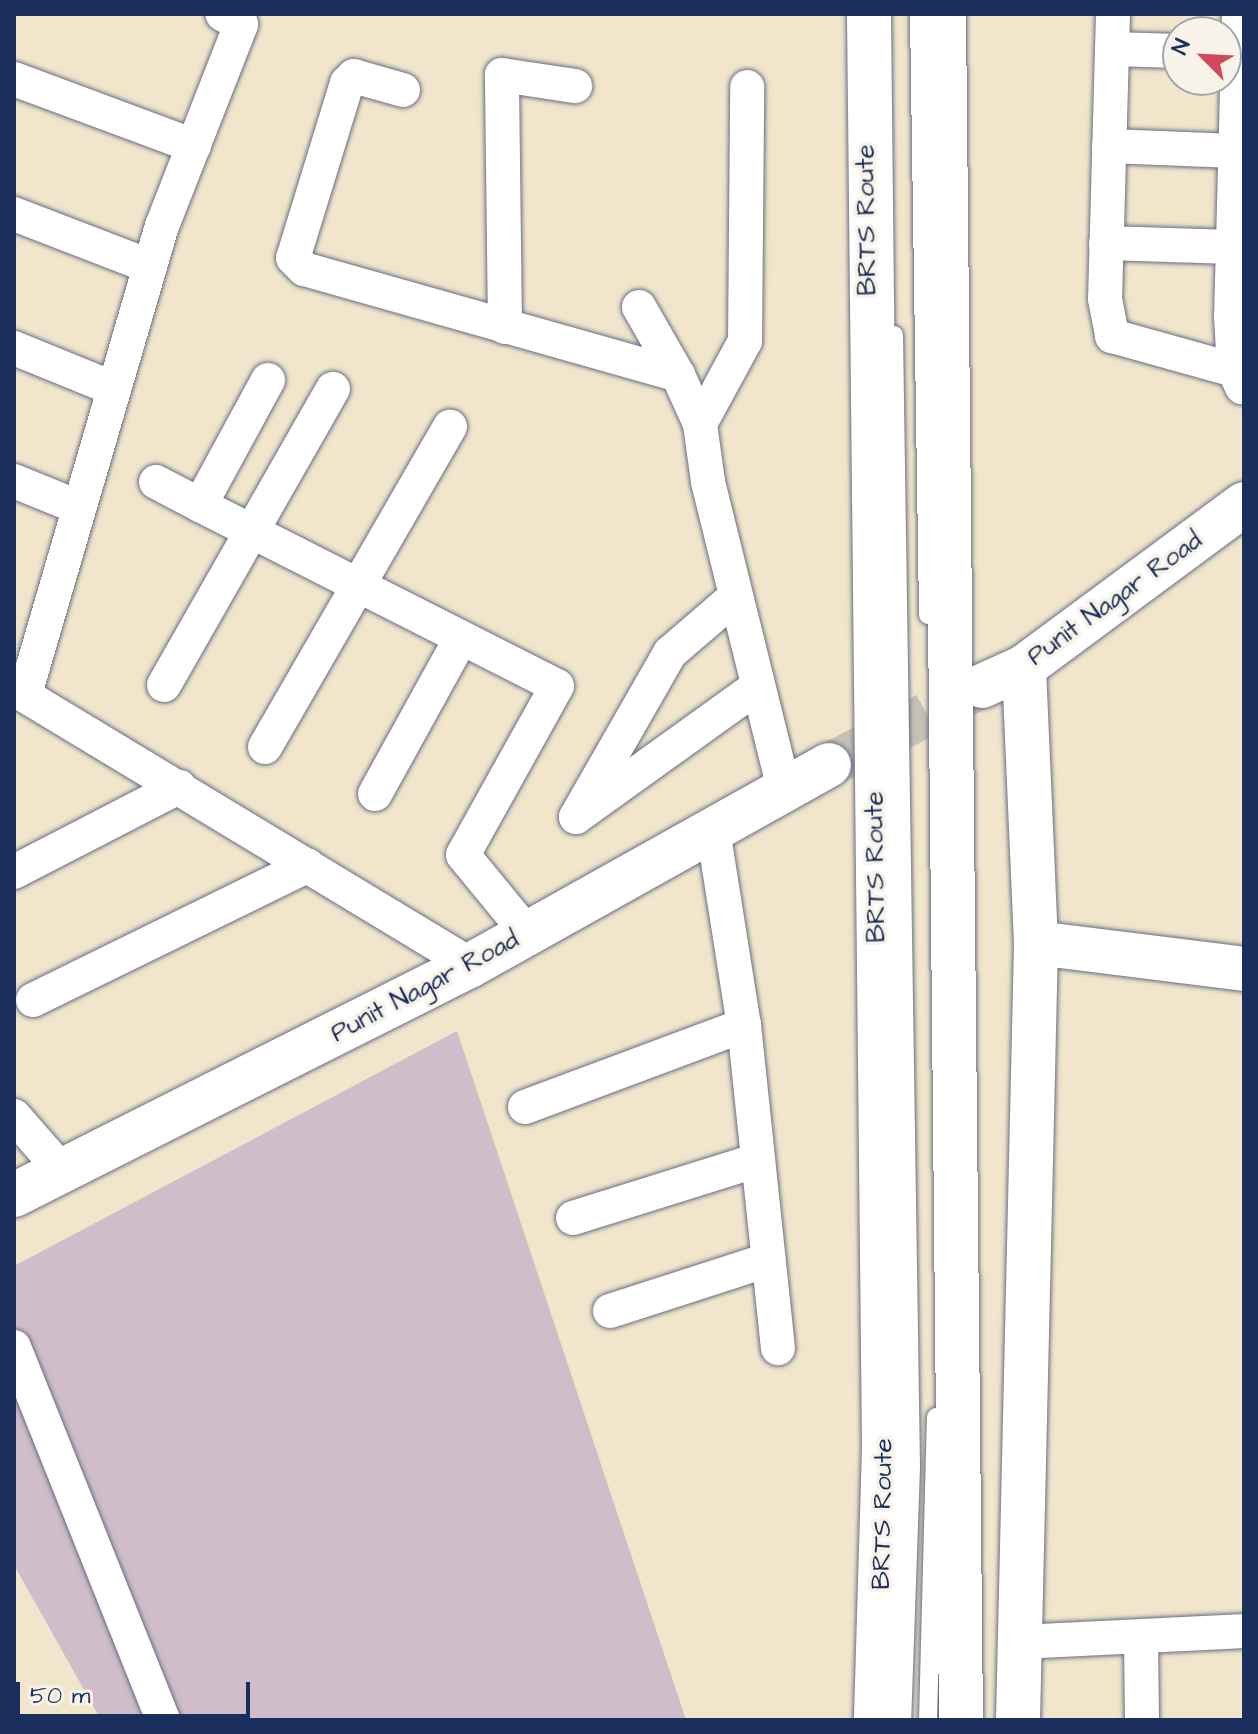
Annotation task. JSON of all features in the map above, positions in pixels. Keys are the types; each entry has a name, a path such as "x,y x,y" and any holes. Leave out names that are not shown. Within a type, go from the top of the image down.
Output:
{"main road":[{"path":"869,14 884,1447 876,1720"},
{"path":"944,14 961,1720"},
{"name":"Punit Nagar Road","path":"982,686 1024,667 1244,504"},
{"path":"1018,1720 1036,943 1024,667"},
{"name":"Punit Nagar Road","path":"14,1195 471,965 829,765"},
{"path":"1036,943 1244,969"}],"street":[{"path":"1113,14 1105,299 1112,336 1239,362 1236,96"},
{"path":"236,17 194,146 149,266 78,507 19,692 471,965"},
{"path":"1113,49 1162,51"},
{"path":"505,327 502,75 575,86"},
{"path":"403,90 354,76 347,83 293,258 313,273 678,375"},
{"path":"14,79 194,146"},
{"path":"700,424 745,341 747,87"},
{"path":"1109,146 1235,151"},
{"path":"14,214 149,266"},
{"path":"1106,243 1237,229"},
{"path":"639,307 678,375 700,424 735,597 784,790"},
{"path":"14,348 112,388"},
{"path":"200,505 268,380"},
{"path":"164,685 333,389"},
{"path":"265,747 450,427"},
{"path":"14,481 78,507"},
{"path":"156,482 557,686 463,855 527,933"},
{"path":"735,597 670,653 566,824 757,687"},
{"path":"375,794 461,638"},
{"path":"14,872 179,787"},
{"path":"713,830 744,1025 778,1348"},
{"path":"33,1000 308,865"},
{"path":"525,1107 744,1025"},
{"path":"14,1116 63,1172"},
{"path":"573,1218 758,1160"},
{"path":"610,1311 768,1260"},
{"path":"14,1347 163,1720"},
{"path":"1021,1642 1141,1639 1244,1631"},
{"path":"1141,1639 1142,1720"}],"lane":[{"path":"919,14 928,629"},
{"name":"BRTS Route","path":"894,317 911,1467 902,1720"},
{"path":"933,976 936,1212"},
{"name":"BRTS Route","path":"928,1720 936,1399"}],"shaded area":[{"path":"457,1031 686,1720 101,1720 14,1565 14,1266"}],"tunnel":[{"path":"829,765 982,686"}]}
